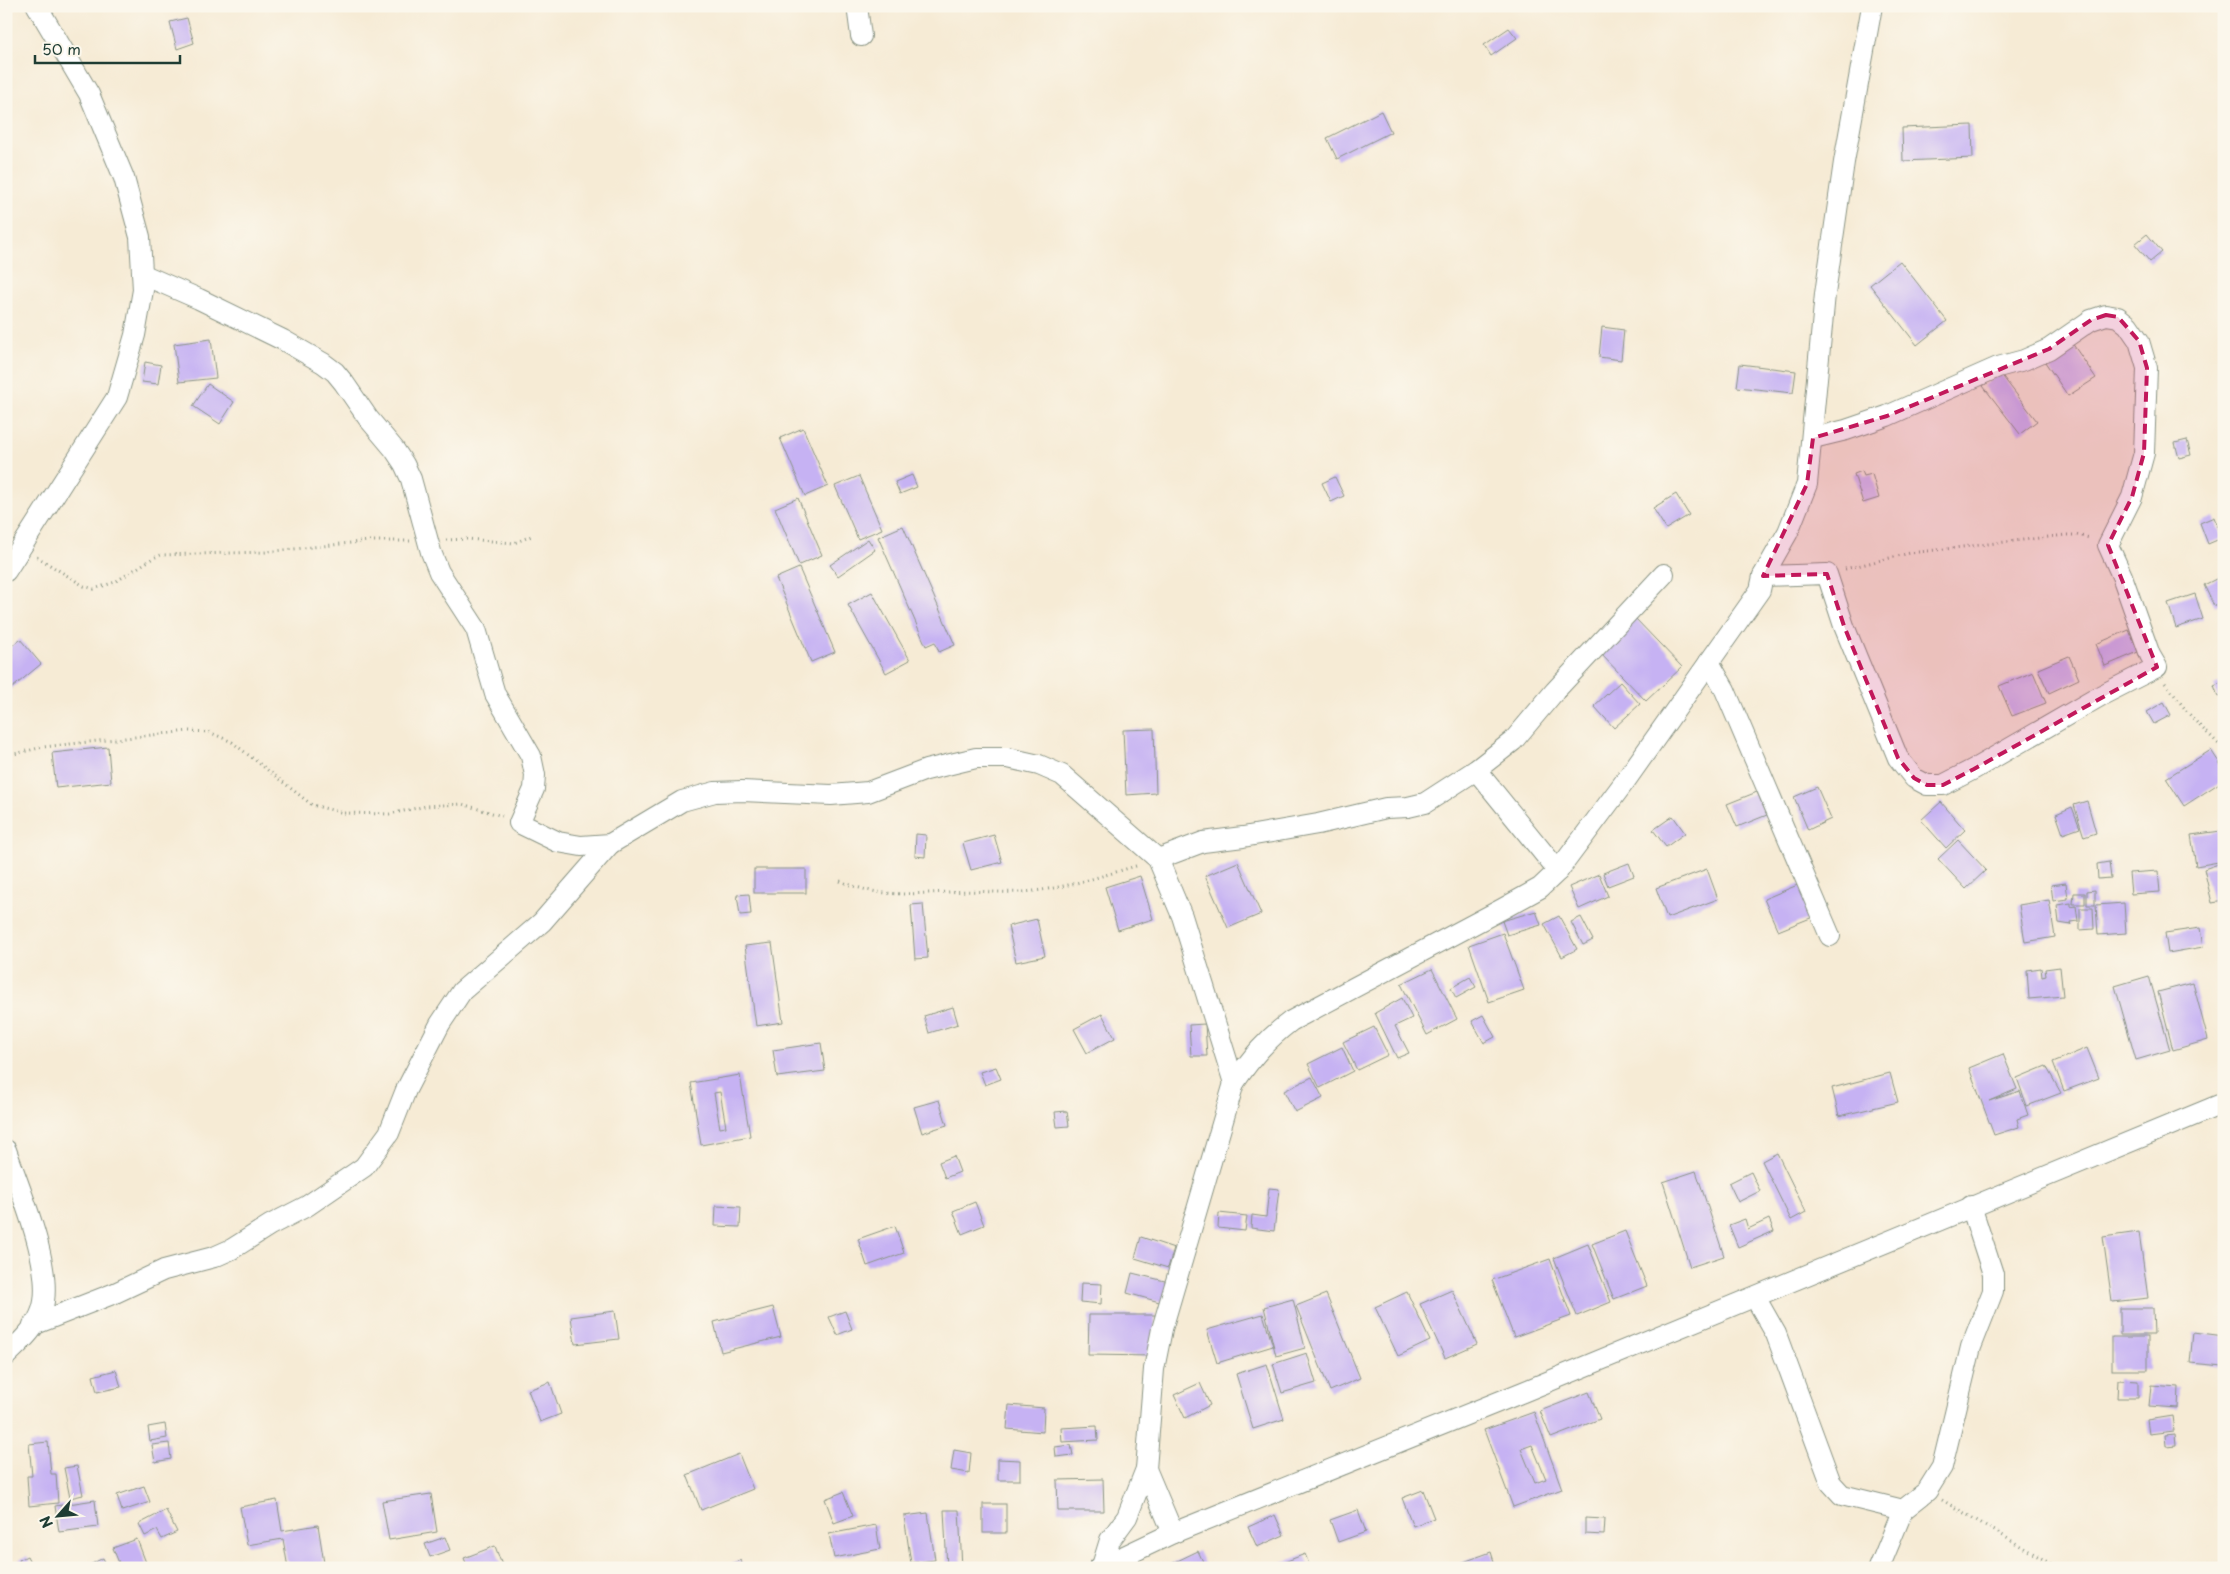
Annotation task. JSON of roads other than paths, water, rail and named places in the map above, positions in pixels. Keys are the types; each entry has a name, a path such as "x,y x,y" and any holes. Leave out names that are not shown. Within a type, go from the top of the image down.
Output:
{"street":[{"path":"6,571 122,387 135,335 144,276 140,237 124,178 89,94 37,6"},
{"path":"857,6 861,36"},
{"path":"1101,1567 1110,1540 1126,1516 1146,1469 1154,1369 1162,1329 1234,1083 1258,1049 1291,1021 1540,888 1558,871 1626,780 1760,590 1763,576 1788,532 1807,484 1813,438 1825,294 1844,162 1872,6"},
{"path":"144,276 199,299 283,340 334,372 404,464 414,489 428,541 442,577 476,629 494,694 531,756 535,775 534,789 519,823 558,842 580,846 610,844"},
{"path":"1763,576 1827,574 1844,626 1898,758 1914,778 1927,785 1943,785 2102,695 2157,667 2150,655 2122,576 2108,545 2132,497 2144,452 2147,368 2139,341 2128,325 2118,317 2106,315 2091,320 2048,349 2024,360 1990,370 1887,416 1846,430 1813,438"},
{"path":"1158,859 1203,842 1243,838 1318,824 1386,808 1408,808 1425,803 1476,770 1512,742 1555,691 1664,574"},
{"path":"1709,662 1725,690 1830,936"},
{"path":"34,1325 115,1293 164,1270 214,1257 232,1249 270,1225 307,1206 364,1167 389,1133 406,1090 440,1024 462,991 542,922 610,844 682,801 715,792 742,791 832,795 868,792 926,770 976,758 1008,758 1039,765 1062,775 1158,859 1182,916 1234,1083"},
{"path":"1476,770 1558,871"},
{"path":"1101,1567 1172,1533 1754,1297 2224,1103"},
{"path":"6,1150 40,1251 44,1280 42,1310 30,1331 6,1356"},
{"path":"1879,1568 1903,1510 1927,1491 1942,1467 1971,1347 1993,1292 1993,1274 1971,1206"},
{"path":"1754,1297 1776,1334 1831,1483 1842,1495 1903,1510"},
{"path":"1146,1469 1172,1533"}]}
